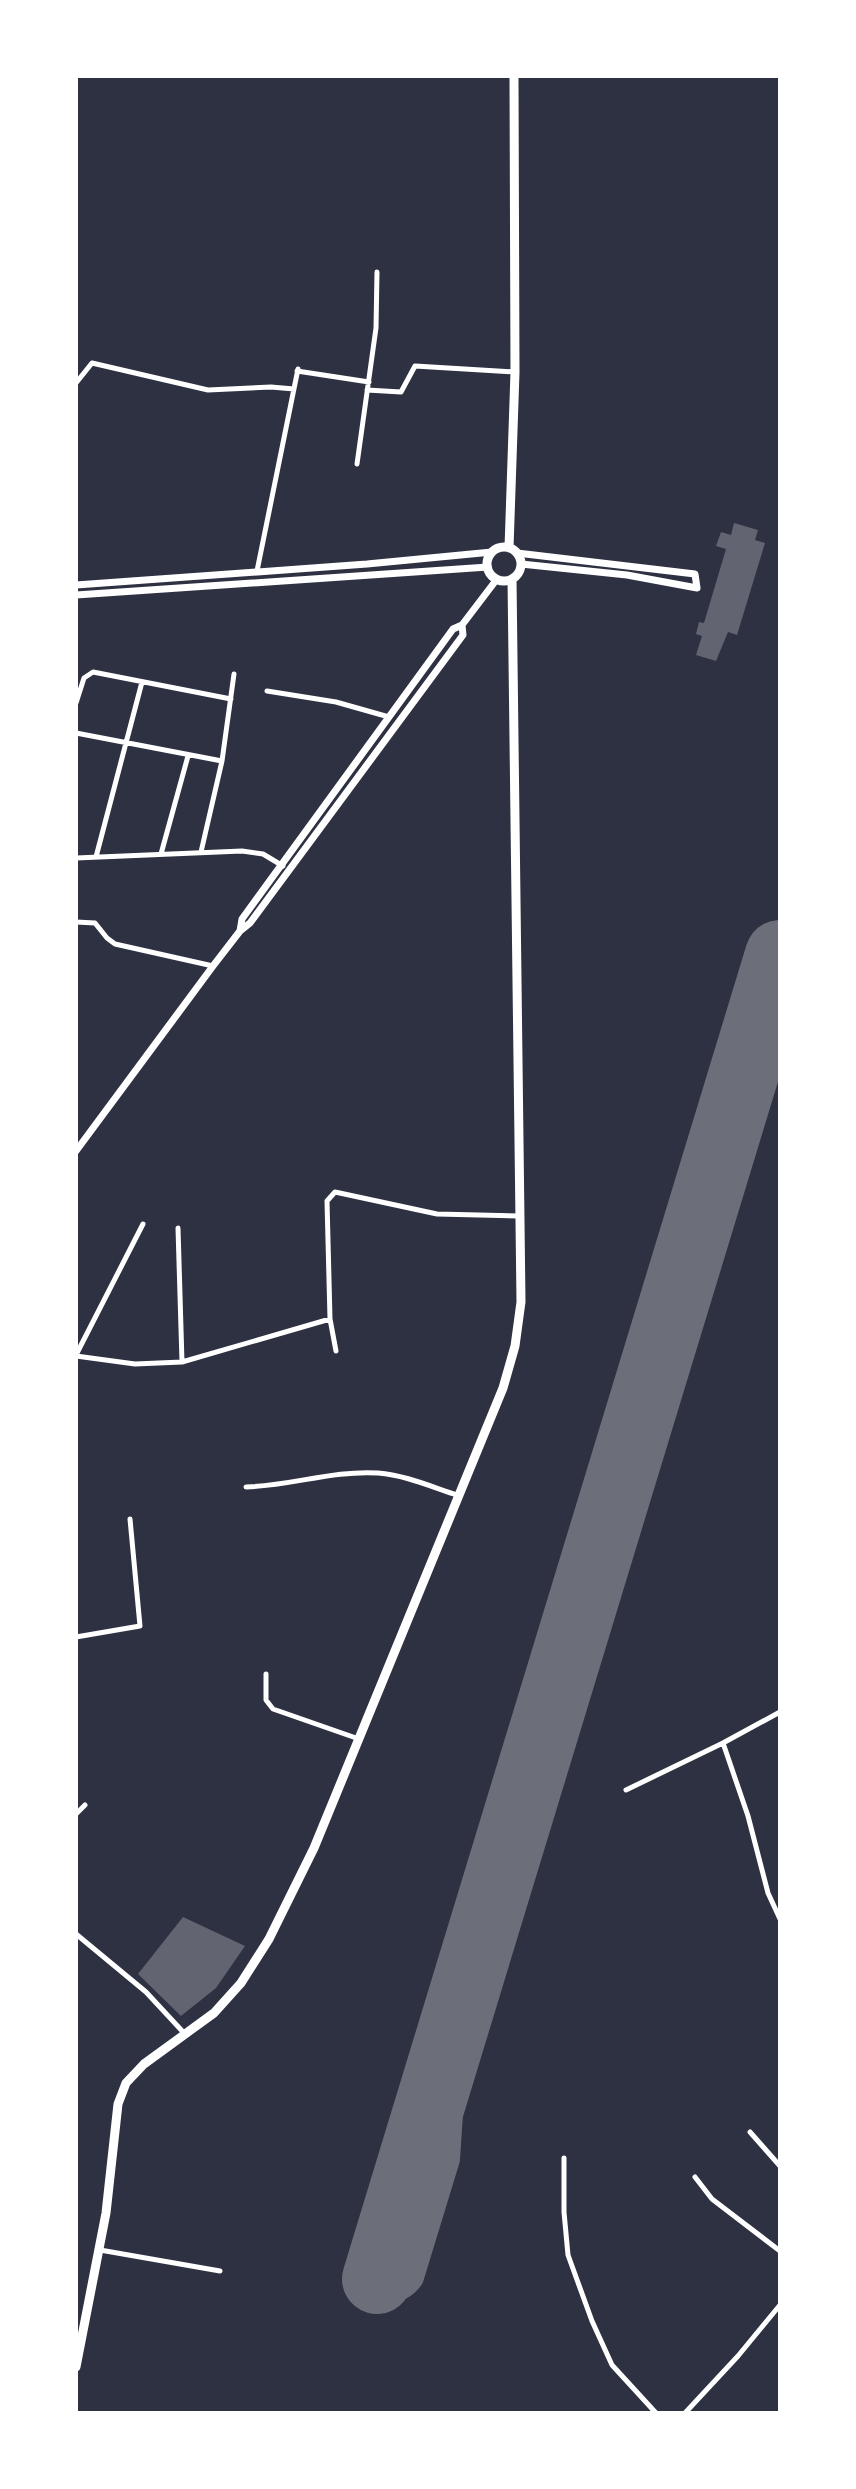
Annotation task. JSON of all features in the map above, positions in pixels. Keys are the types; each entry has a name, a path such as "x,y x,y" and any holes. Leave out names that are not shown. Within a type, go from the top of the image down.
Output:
{"highway":[{"path":"76,2367 100,2250 121,2094 126,2083 144,2064 186,2035 227,2000 269,1939 314,1848 503,1388 515,1346 521,1302 512,579 521,564 513,550 514,76"},
{"path":"512,579 497,579 488,567 492,552 500,547 513,550"}],"street":[{"path":"357,464 376,328 377,272"},
{"path":"76,383 92,363 208,390 294,389"},
{"path":"257,572 298,370 401,392 415,366 515,372"},
{"path":"513,550 695,574 697,588 627,575 521,564"},
{"path":"76,585 492,552"},
{"path":"578,569 579,558"},
{"path":"76,595 488,567"},
{"path":"240,931 242,919 453,629 462,625 497,579"},
{"path":"125,582 126,592"},
{"path":"76,1151 213,966 290,871 463,635 462,625"},
{"path":"76,703 84,678 93,672 231,699"},
{"path":"201,852 222,761 234,674"},
{"path":"96,857 142,682"},
{"path":"267,691 336,702 389,717"},
{"path":"76,733 222,761"},
{"path":"161,854 188,756"},
{"path":"76,858 242,851 263,854 290,871"},
{"path":"76,922 95,923 115,944 213,966"},
{"path":"336,1351 330,1319 327,1201 335,1192 437,1214 519,1216"},
{"path":"143,1224 76,1356 135,1364 182,1362 330,1319"},
{"path":"178,1228 182,1362"},
{"path":"246,1487 373,1473 457,1495"},
{"path":"76,1637 140,1626 130,1519"},
{"path":"266,1674 266,1700 273,1709 359,1739"},
{"path":"626,1790 780,1712"},
{"path":"723,1743 748,1816 768,1893 780,1919"},
{"path":"76,1814 85,1805"},
{"path":"76,1934 146,1992 186,2035"},
{"path":"750,2132 780,2166"},
{"path":"564,2158 568,2255 612,2365 656,2413"},
{"path":"695,2177 712,2199 780,2251"},
{"path":"100,2250 220,2271"},
{"path":"685,2413 780,2305"}],"building":[{"path":"734,523 758,530 755,540 765,543 737,635 728,632 716,661 696,655 702,636 696,634 699,622 704,623 726,549 716,546 721,532 731,535"},
{"path":"183,1917 245,1946 216,1988 181,2016 138,1974"}],"taxiway":[{"path":"387,2245 373,2256 368,2273 382,2287 394,2288 410,2277 446,2159 455,2022"}],"runway":[{"path":"377,2279 780,955"}]}
